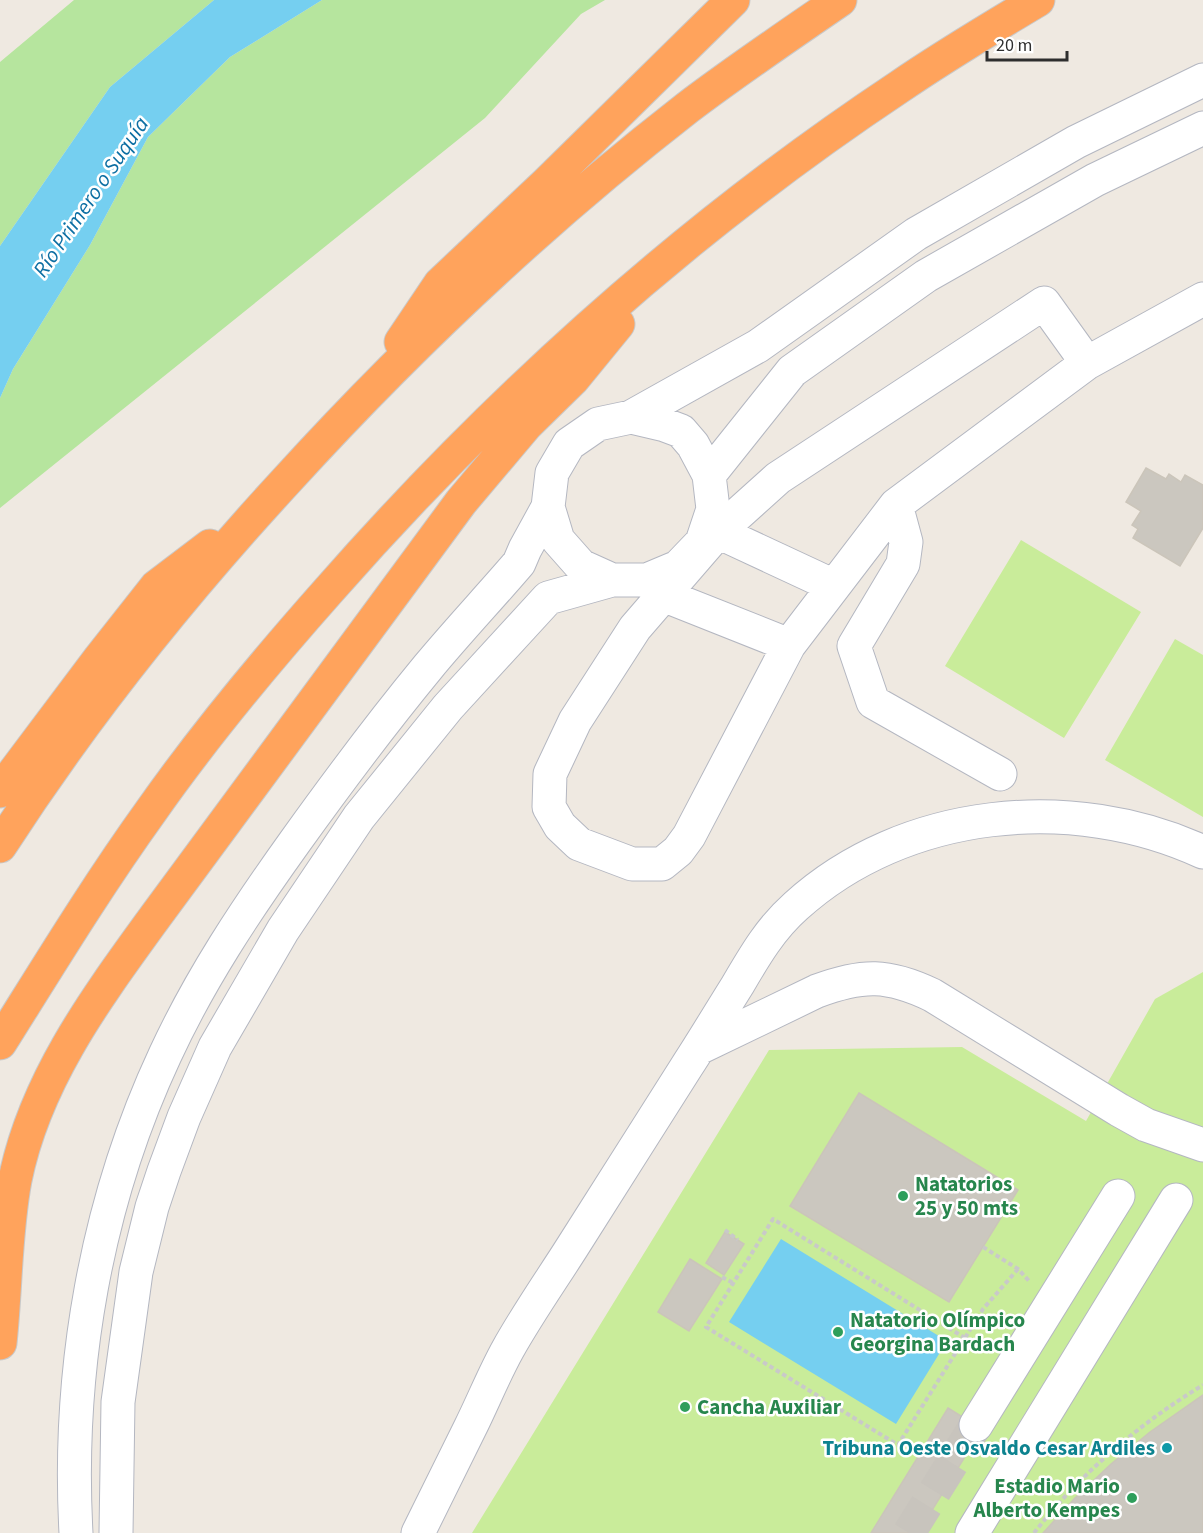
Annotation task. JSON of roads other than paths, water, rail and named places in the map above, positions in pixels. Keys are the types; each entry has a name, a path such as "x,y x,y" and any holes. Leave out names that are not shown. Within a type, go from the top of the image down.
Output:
{"highway":[{"path":"365,396 440,284 547,183 733,0"},
{"path":"0,846 62,754 122,674 232,539 365,396 541,229 688,107 840,0"},
{"path":"0,1043 101,883 152,809 211,731 283,642 417,493 487,422 592,324 674,255 837,130 899,87 1038,0"},
{"path":"0,1342 8,1229 16,1177 31,1123 73,1036 108,981 461,502 526,425 573,379 674,255"},
{"path":"0,791 156,587 264,505"}],"street":[{"path":"76,1533 75,1419 84,1333 94,1278 103,1237 133,1134 165,1056 211,967 248,908 343,774 428,667 519,563 548,507 552,473 570,444 598,424 631,417 758,346 916,234 1076,142 1203,80"},
{"path":"710,475 792,371 926,276 1095,180 1203,128"},
{"path":"1087,363 1044,303 778,478 718,532 663,594 635,628 575,721 550,774 549,807 560,826 579,844 632,864 662,864 678,851 689,836 789,645 896,505 1087,363 1203,299"},
{"path":"116,1533 118,1402 136,1272 152,1207 184,1117 215,1047 284,930 358,817 448,707 548,598 612,580 647,580 678,567 702,542 713,509 710,475 693,445 681,431 631,417"},
{"path":"896,505 906,542 903,564 854,646 873,702 1000,774"},
{"path":"548,507 558,540 581,566 612,580"},
{"path":"718,532 834,586"},
{"path":"663,594 789,645"},
{"path":"417,1533 507,1349 699,1048 768,935 795,906 850,866 885,849 959,824 998,818 1038,816 1110,823 1160,835 1203,852"},
{"path":"699,1048 834,985 868,978 910,984 932,995 1146,1125 1203,1145"},
{"path":"976,1425 1118,1196"},
{"path":"972,1533 1176,1200"}],"water":[{"name":"Río Primero o Suquía","path":"214,0 322,0 230,57 148,137 90,245 13,369 0,398 0,246 110,87"},
{"name":"Natatorio Olímpico Georgina Bardach","path":"781,1239 947,1341 896,1424 729,1322"}],"tunnel":[{"path":"909,1533 976,1425"}],"place":[{"name":"Natatorios 25 y 50 mts","path":"903,1196"},
{"name":"Natatorio Olímpico Georgina Bardach","path":"838,1332"},
{"name":"Cancha Auxiliar","path":"685,1407"},
{"name":"Tribuna Oeste Osvaldo Cesar Ardiles","path":"1167,1448"},
{"name":"Estadio Mario Alberto Kempes","path":"1132,1498"}]}
